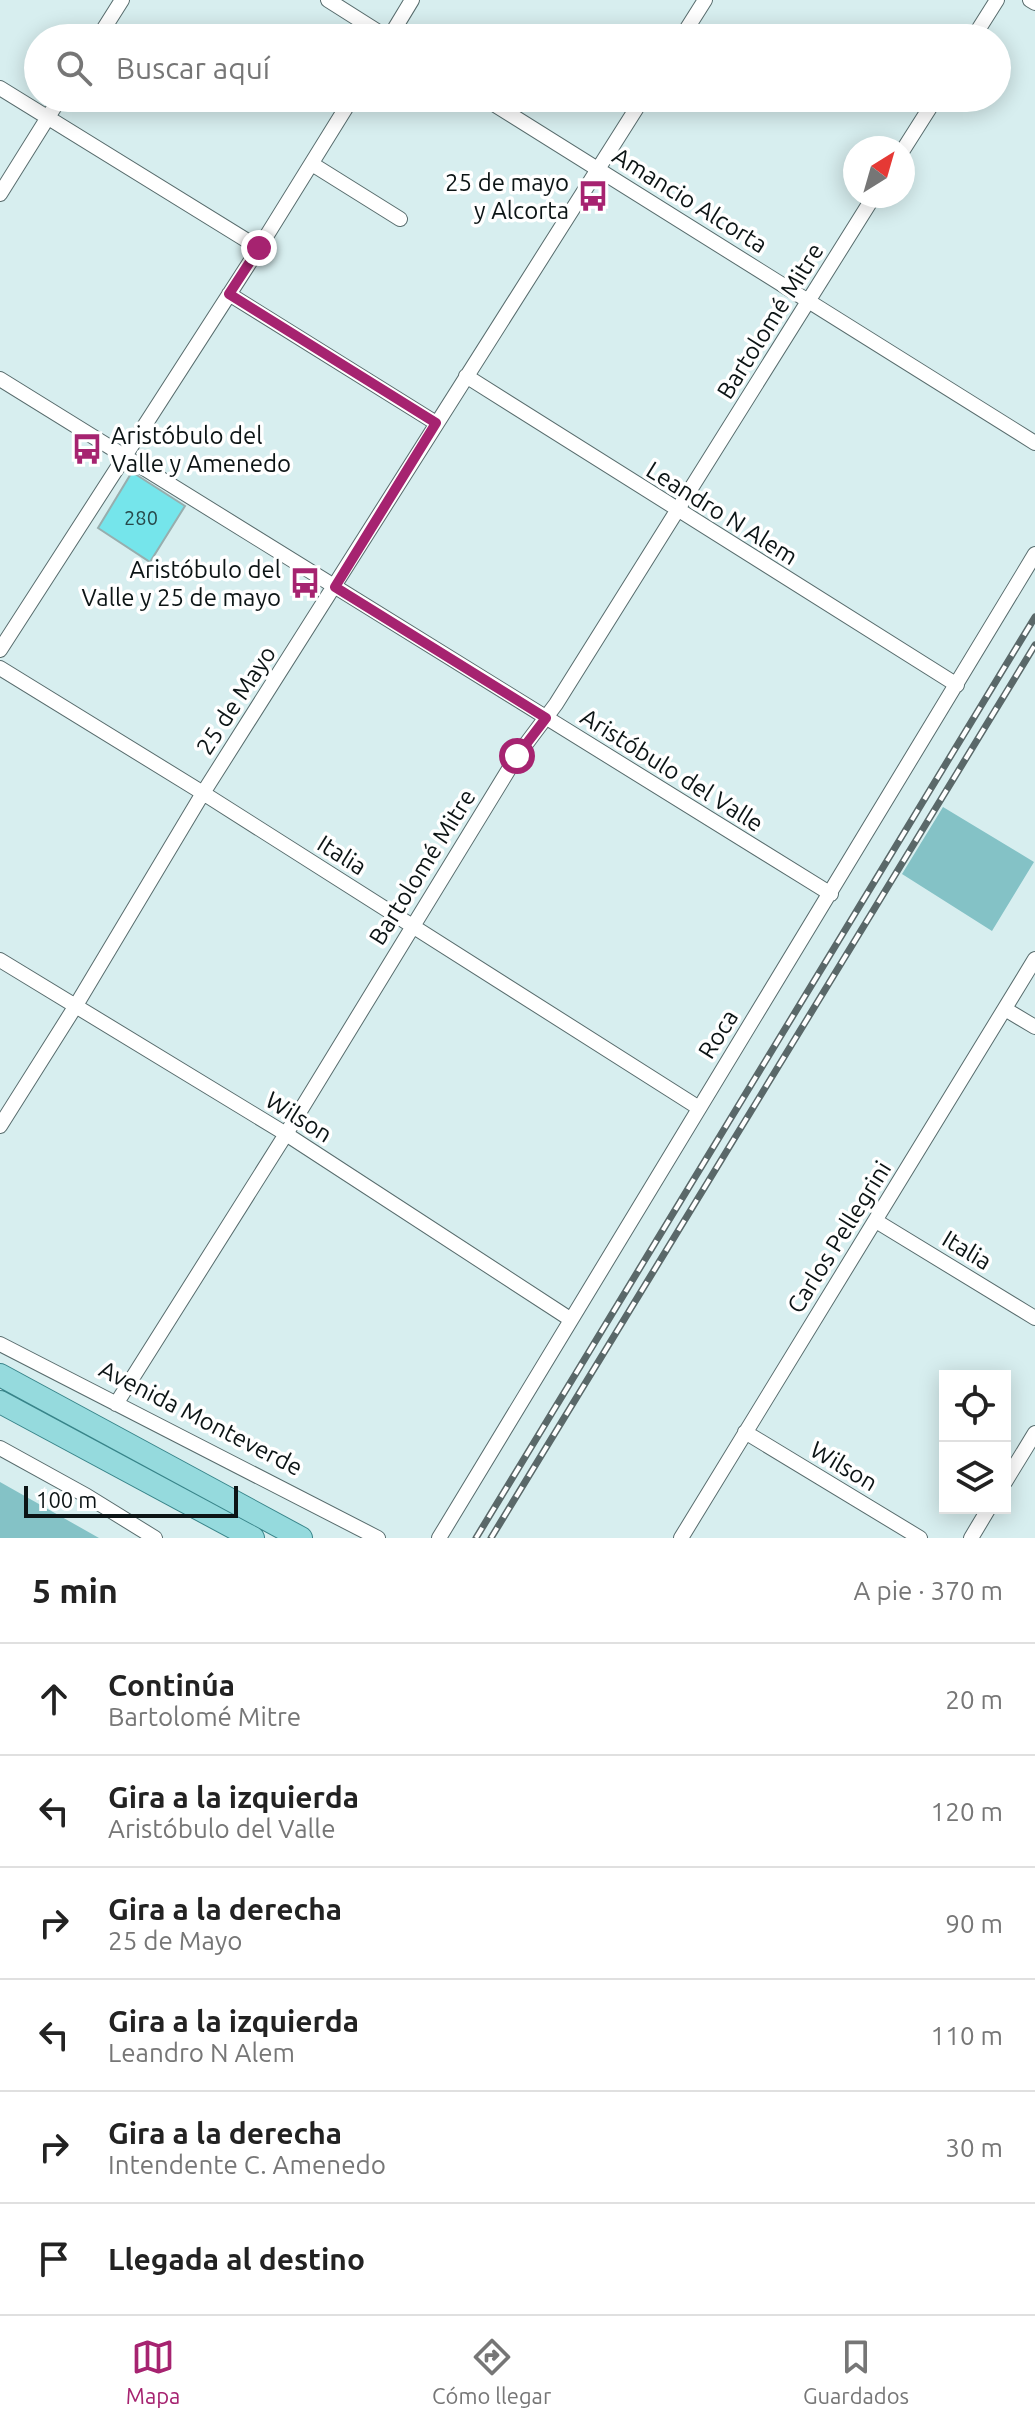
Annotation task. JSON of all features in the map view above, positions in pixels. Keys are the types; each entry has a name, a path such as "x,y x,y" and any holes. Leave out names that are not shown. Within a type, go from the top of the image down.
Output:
{"main road":[{"path":"0,1375 301,1538"},
{"path":"0,1402 253,1538"}],"street":[{"path":"107,24 122,0"},
{"path":"328,0 366,24"},
{"path":"397,24 412,0"},
{"path":"690,24 705,0"},
{"path":"982,24 997,0"},
{"path":"0,88 24,103"},
{"path":"38,112 259,248"},
{"path":"0,194 52,112"},
{"path":"0,650 344,112"},
{"name":"Amancio Alcorta","path":"506,112 1035,443"},
{"name":"25 de Mayo","path":"0,1126 203,793 634,112"},
{"path":"912,136 927,112"},
{"path":"312,164 400,219"},
{"name":"Bartolomé Mitre","path":"116,1404 286,1134 517,756 546,718 866,208"},
{"path":"229,294 436,423"},
{"name":"Leandro N Alem","path":"466,376 676,511 957,685"},
{"name":"Aristóbulo del Valle","path":"0,379 831,894"},
{"name":"Roca","path":"439,1538 1035,554"},
{"name":"Italia","path":"0,668 699,1108"},
{"name":"Carlos Pellegrini","path":"681,1538 1035,959"},
{"name":"Wilson","path":"0,960 286,1134 570,1319"},
{"path":"1005,1009 1035,1027"},
{"name":"Italia","path":"876,1221 1035,1318"},
{"name":"Avenida Monteverde","path":"0,1344 378,1538"},
{"name":"Wilson","path":"745,1432 920,1538"},
{"path":"1011,1472 1035,1433"},
{"path":"0,1448 155,1538"},
{"path":"971,1538 985,1514"}],"shaded area":[{"path":"943,807 1034,862 992,931 902,874"},
{"path":"0,1482 99,1538 0,1538"}],"building":[{"path":"132,472 185,506 150,562 98,528"}],"railway":[{"path":"476,1538 1035,617"},
{"path":"491,1538 1035,645"}],"place":[{"name":"25 de mayo y Alcorta","path":"593,196"},
{"name":"Aristóbulo del Valle y Amenedo","path":"87,449"},
{"name":"Aristóbulo del Valle y 25 de mayo","path":"305,583"}],"route":[{"path":"259,248 229,294 436,423 335,587 546,718 517,756"}]}
